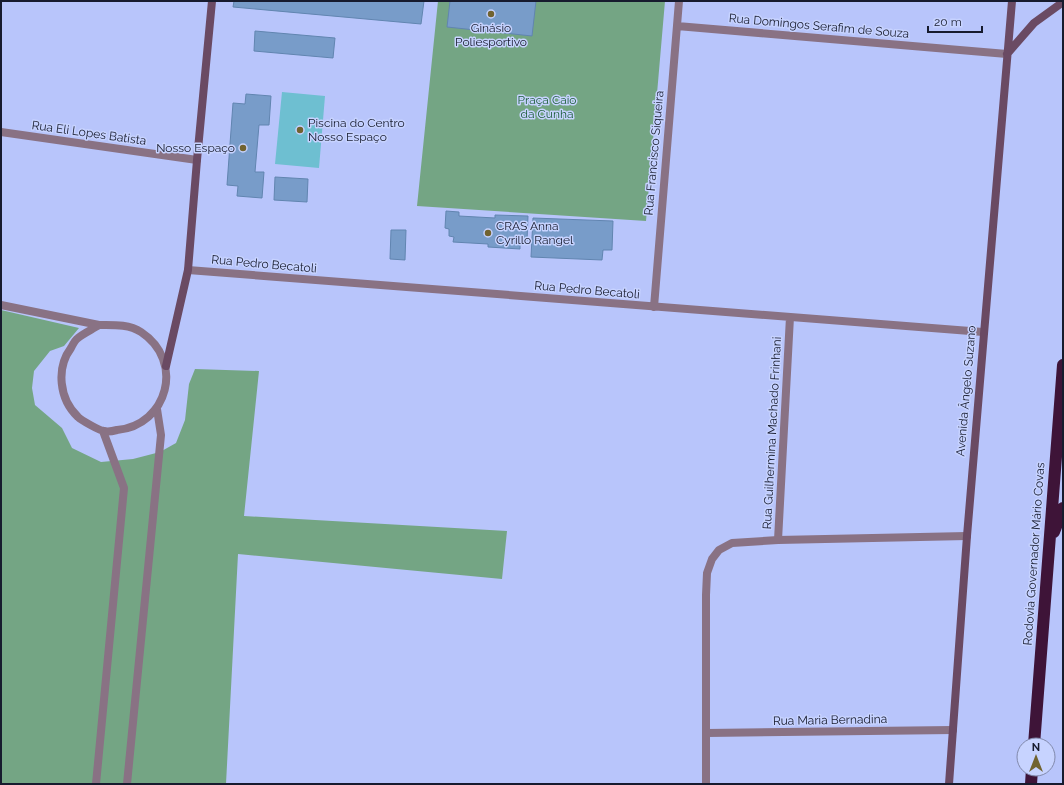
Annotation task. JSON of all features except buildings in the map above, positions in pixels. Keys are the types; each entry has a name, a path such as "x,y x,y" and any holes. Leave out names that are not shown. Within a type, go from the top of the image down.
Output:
{"highway":[{"name":"Rodovia Governador Mário Covas","path":"1035,737 1063,365"},
{"path":"1049,544 1063,508"}],"main road":[{"path":"166,366 188,270 212,1"},
{"name":"Avenida Ângelo Suzano","path":"949,784 983,332 1012,1"},
{"path":"1007,54 1034,23 1063,2"}],"street":[{"name":"Rua Francisco Siqueira","path":"654,307 679,1"},
{"name":"Rua Domingos Serafim de Souza","path":"676,26 1007,54"},
{"name":"Rua Eli Lopes Batista","path":"1,132 197,160"},
{"name":"Rua Pedro Becatoli","path":"188,270 983,332"},
{"path":"1,304 99,325 119,325 140,332 157,346 166,366 166,388 157,409 140,423 124,429 103,432"},
{"name":"Rua Guilhermina Machado Frinhani","path":"706,784 706,595 708,573 712,559 719,550 732,544 778,540 790,317"},
{"path":"96,784 124,488 103,432 78,417 65,399 60,378 65,356 78,338 99,325"},
{"path":"127,784 161,435 157,409"},
{"path":"778,540 967,536"},
{"name":"Rua Maria Bernadina","path":"707,733 953,730"}],"green space":[{"name":"Praça Caio da Cunha","path":"438,1 665,1 646,221 417,206"},
{"path":"1,310 79,328 64,346 50,351 34,371 32,388 35,405 62,428 72,448 101,462 133,459 160,452 176,443 185,420 189,384 195,369 259,371 244,516 507,531 502,579 238,554 226,784 1,784"}],"shaded area":[{"name":"Piscina do Centro Nosso Espaço","path":"282,92 325,96 319,168 275,164"}],"place":[{"name":"Ginásio Poliesportivo","path":"491,14"},
{"name":"Piscina do Centro Nosso Espaço","path":"300,130"},
{"name":"Nosso Espaço","path":"243,148"},
{"name":"CRAS Anna Cyrillo Rangel","path":"488,233"}]}
